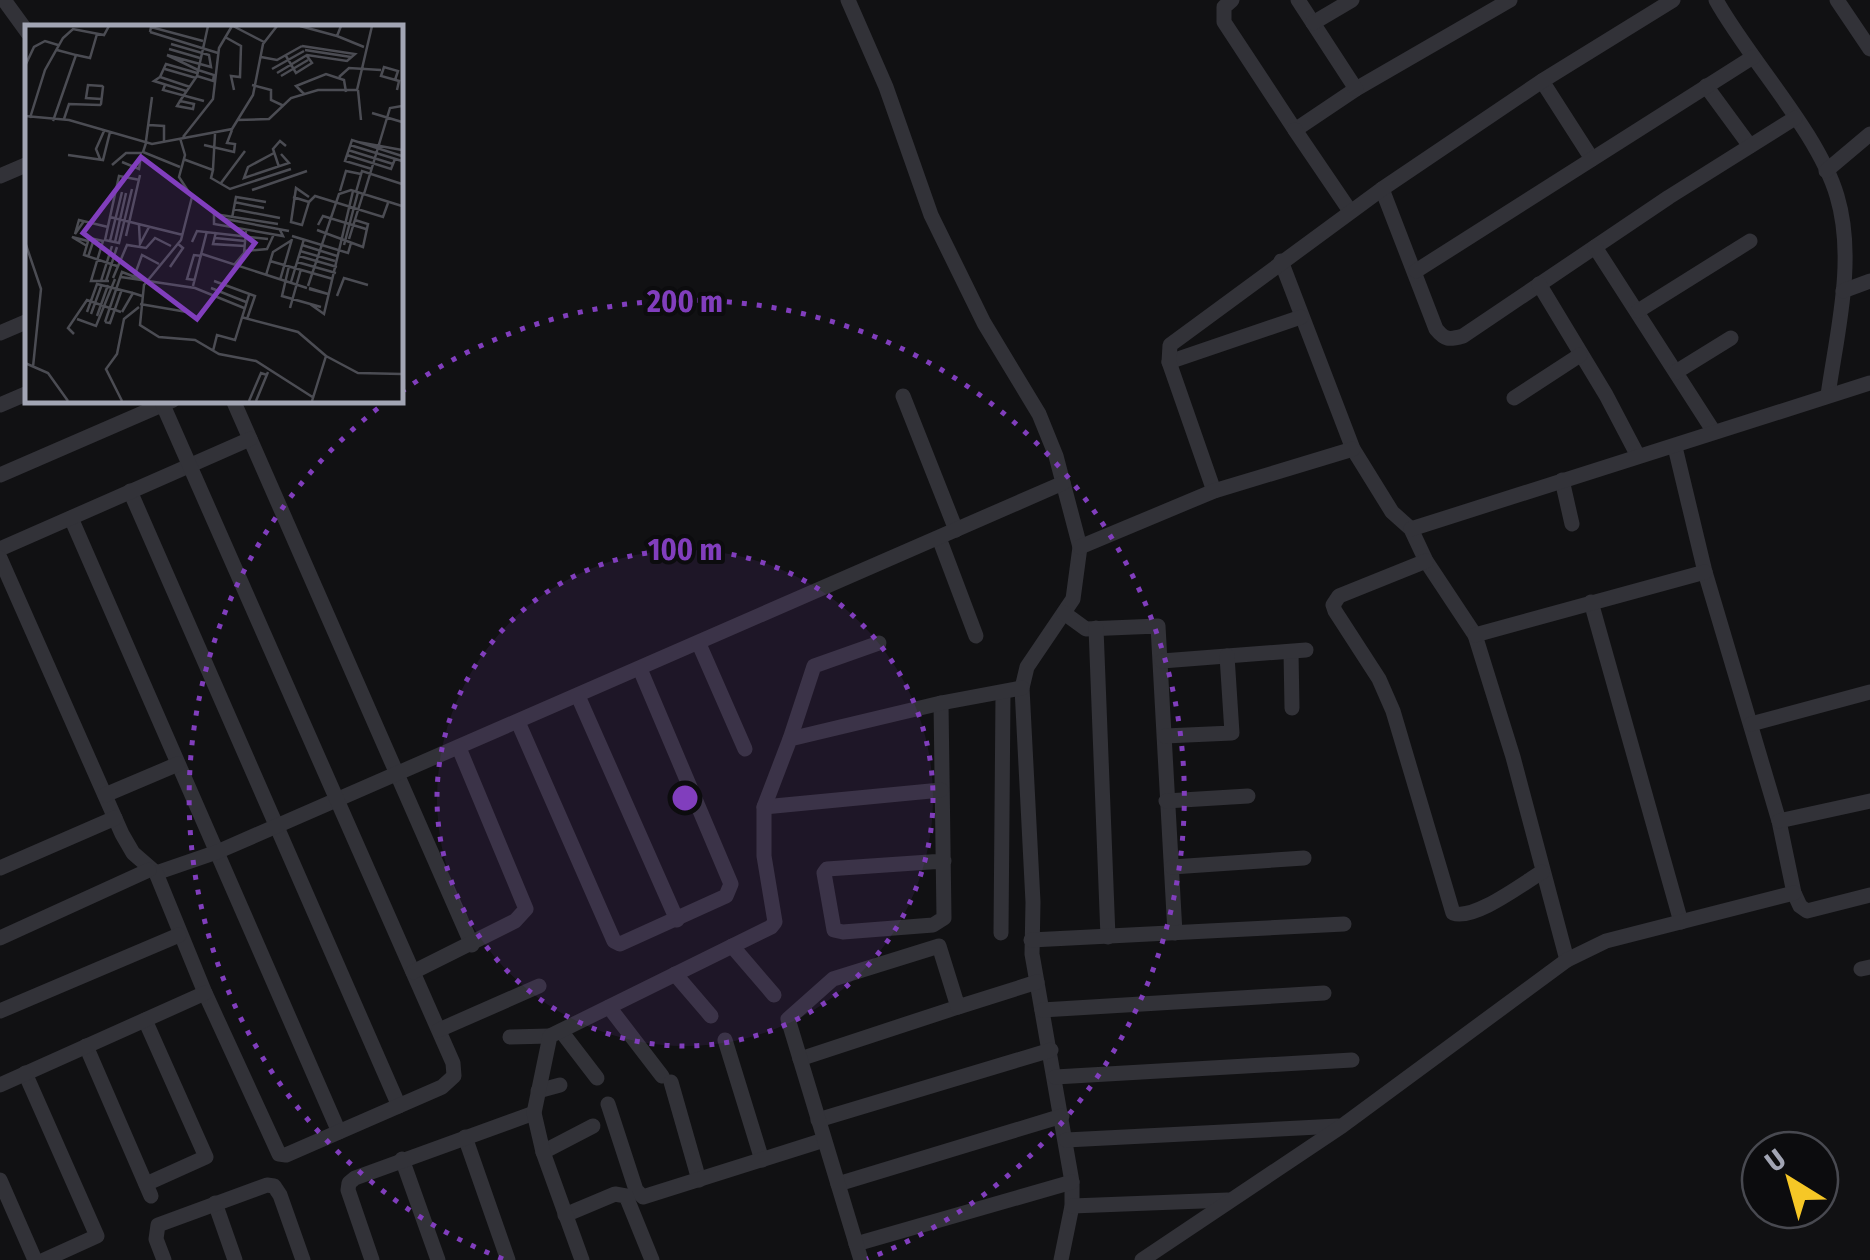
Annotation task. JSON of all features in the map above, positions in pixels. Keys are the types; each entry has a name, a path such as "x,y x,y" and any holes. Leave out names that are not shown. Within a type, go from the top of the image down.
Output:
{"street":[{"path":"4,0 25,29"},
{"path":"848,0 886,87 931,215 984,323 1039,414 1080,548 1076,586 1064,613 1027,666 1022,688 1033,902 1031,940 1072,1182 1072,1206 1058,1259"},
{"path":"1232,0 1224,7 1224,22 1350,211"},
{"path":"1298,0 1356,89"},
{"path":"1313,23 1352,0"},
{"path":"1295,130 1491,5 1510,0"},
{"path":"1214,491 1169,362 1170,346 1350,211 1542,81 1673,0"},
{"path":"1716,0 1795,118 1836,193 1843,227 1843,290 1828,395"},
{"path":"1837,0 1870,49"},
{"path":"1416,272 1753,57"},
{"path":"1542,81 1592,159"},
{"path":"1706,86 1750,146"},
{"path":"1382,189 1436,329 1450,340 1462,336 1795,118"},
{"path":"1826,171 1870,134"},
{"path":"0,176 25,165"},
{"path":"1638,311 1750,241"},
{"path":"1594,247 1714,432"},
{"path":"1281,261 1353,449 1392,512 1410,529 1475,636 1513,757 1567,960"},
{"path":"1843,290 1870,281"},
{"path":"1539,284 1638,456"},
{"path":"1169,362 1301,317"},
{"path":"0,333 25,322"},
{"path":"1676,372 1731,338"},
{"path":"1514,398 1580,355"},
{"path":"1410,529 1870,383"},
{"path":"0,405 25,394"},
{"path":"903,396 956,530"},
{"path":"0,476 168,402 190,465 453,1063 454,1076 442,1087 286,1155 279,1154 152,872 133,853 6,590 0,558"},
{"path":"234,402 472,945"},
{"path":"0,549 250,438"},
{"path":"1675,447 1705,572 1779,821 1794,893 1807,911 1870,895"},
{"path":"1080,548 1214,491 1353,449"},
{"path":"1562,480 1572,524"},
{"path":"0,938 152,872 216,852 1063,483"},
{"path":"130,492 399,1106"},
{"path":"70,518 339,1132"},
{"path":"939,538 976,636"},
{"path":"1426,561 1339,596 1334,611 1379,679 1393,711 1452,913 1465,916 1479,910 1542,872"},
{"path":"1475,636 1705,572"},
{"path":"1591,602 1681,922"},
{"path":"1064,613 1086,629 1158,626 1175,933"},
{"path":"1096,628 1108,936"},
{"path":"510,1037 556,1034 771,927 775,922 764,856 764,807 814,666 878,643"},
{"path":"698,644 745,750"},
{"path":"1162,662 1298,651 1292,708"},
{"path":"1165,736 1232,733 1227,656"},
{"path":"518,722 614,942 620,944 676,920 726,896 731,884 640,669"},
{"path":"790,738 1022,688"},
{"path":"1752,724 1870,692"},
{"path":"1002,933 1003,694"},
{"path":"578,696 676,920"},
{"path":"941,703 944,861 941,922 915,927 834,930 824,872 827,869 944,861"},
{"path":"413,972 516,921 526,909 458,748"},
{"path":"105,795 178,764"},
{"path":"764,807 942,790"},
{"path":"1166,800 1248,796"},
{"path":"1779,821 1870,801"},
{"path":"0,868 116,818"},
{"path":"1172,867 1304,858"},
{"path":"1142,1260 1342,1126 1567,960 1606,942 1794,893"},
{"path":"1031,940 1344,924"},
{"path":"0,1011 179,934"},
{"path":"732,946 774,995"},
{"path":"958,1007 939,946 833,979 788,1019 858,1252 1072,1182"},
{"path":"675,974 711,1016"},
{"path":"800,1059 1036,982"},
{"path":"438,1030 540,986"},
{"path":"0,1084 205,993"},
{"path":"1042,1010 1324,993"},
{"path":"609,1007 666,1079 699,1180"},
{"path":"86,1046 148,1190 206,1156 145,1020"},
{"path":"556,1034 598,1078"},
{"path":"556,1034 534,1113 543,1152 582,1260"},
{"path":"724,1040 762,1160"},
{"path":"818,1120 1051,1050"},
{"path":"1055,1077 1352,1060"},
{"path":"25,1074 98,1236 44,1260"},
{"path":"538,1090 560,1084"},
{"path":"608,1104 636,1190 643,1198 824,1140"},
{"path":"372,1260 349,1184 364,1173 534,1113"},
{"path":"838,1184 1062,1116"},
{"path":"543,1152 593,1126"},
{"path":"1066,1140 1342,1126"},
{"path":"465,1137 508,1260"},
{"path":"402,1160 438,1260"},
{"path":"0,1180 35,1260"},
{"path":"164,1260 156,1239 158,1225 267,1185 274,1186 280,1195 304,1260"},
{"path":"565,1214 615,1194 626,1196 652,1260"},
{"path":"1072,1206 1232,1200"},
{"path":"215,1204 235,1260"}]}
